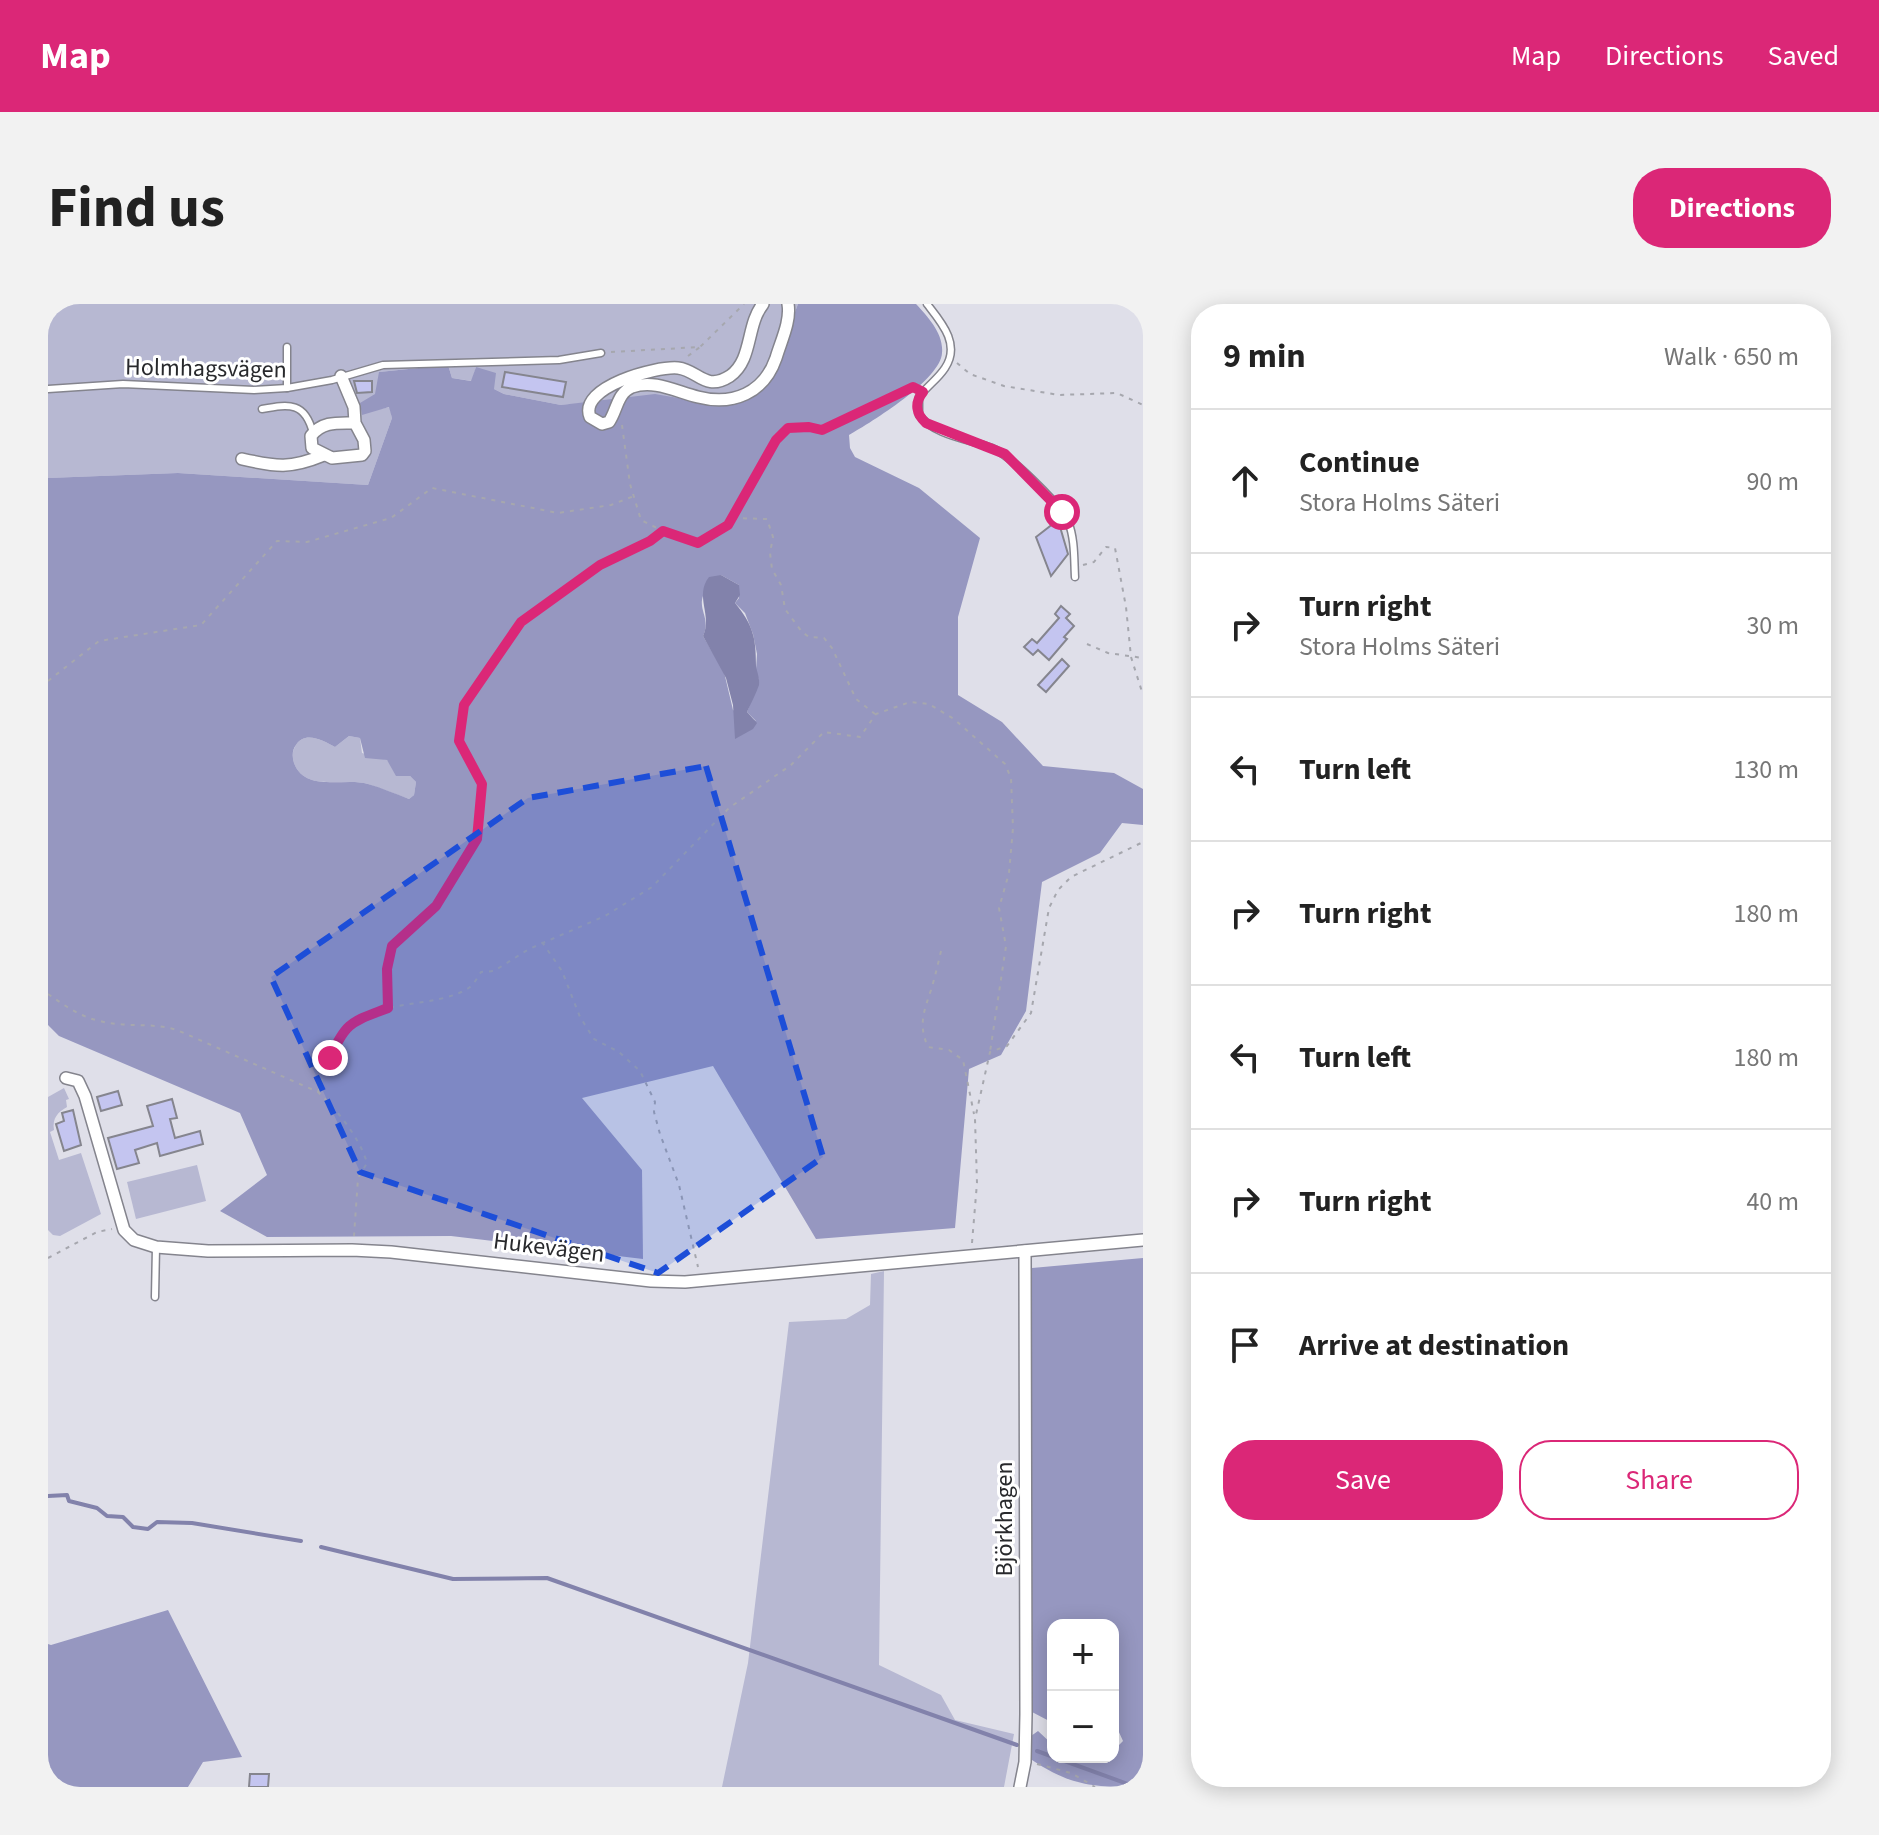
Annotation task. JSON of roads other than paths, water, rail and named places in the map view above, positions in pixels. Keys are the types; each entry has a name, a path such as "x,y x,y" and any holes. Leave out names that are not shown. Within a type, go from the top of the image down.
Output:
{"street":[{"path":"763,304 750,328 744,358 731,375 722,380 705,381 684,370 669,369 635,376 597,394 588,405 590,417 602,424 609,422 620,396 636,386 670,388 716,400 753,392 771,371 786,327 788,304"},
{"path":"341,376 354,407 355,423 364,440 365,451 362,455 332,458 312,448 311,436 318,427 355,423"},
{"path":"242,459 281,467 324,455"},
{"name":"Hukevägen","path":"66,1078 78,1081 85,1096 123,1226 134,1240 156,1247 208,1251 352,1250 404,1253 651,1281 701,1280 1143,1240"},
{"name":"Björkhagen","path":"1020,1787 1025,1762 1025,1251"}],"lane":[{"path":"927,304 946,329 951,345 947,365 923,392 917,405 919,415 944,432 1005,454 1056,505 1068,522 1074,545 1075,577"},
{"path":"287,347 287,388"},
{"name":"Holmhagsvägen","path":"48,389 123,384 287,388 332,380 383,365 559,360 601,353"},
{"path":"262,409 288,406 302,410 309,419 313,433"},
{"path":"155,1297 156,1247"}],"waterway":[{"path":"48,1496 67,1495 69,1501 97,1508 107,1516 123,1517 133,1527 148,1529 157,1522 192,1523 301,1541"},
{"path":"321,1547 453,1579 547,1578 1017,1745"},
{"path":"1037,1751 1136,1787"}]}
